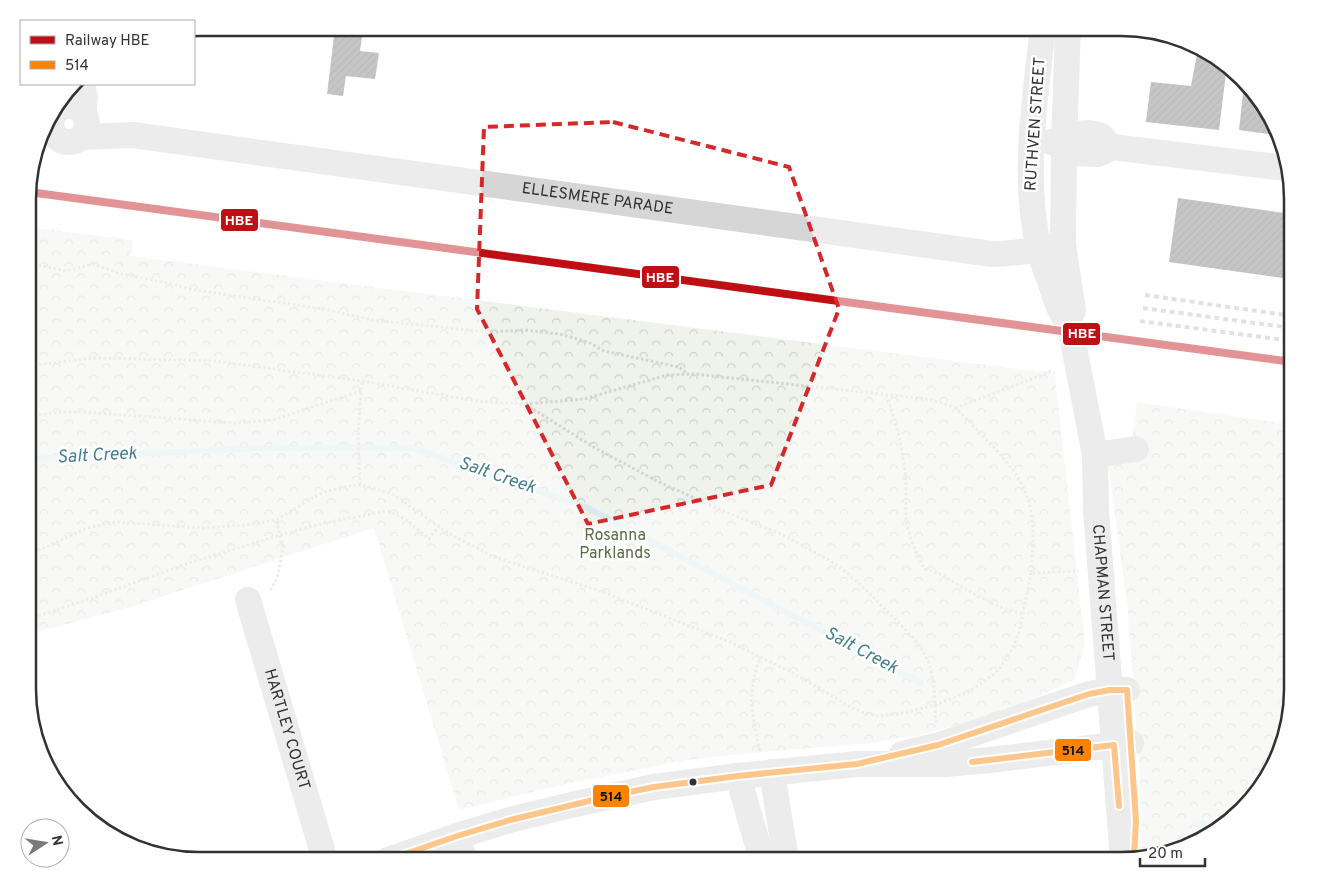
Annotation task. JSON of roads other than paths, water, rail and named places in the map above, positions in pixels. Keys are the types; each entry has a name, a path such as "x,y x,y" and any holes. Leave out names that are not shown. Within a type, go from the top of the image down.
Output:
{"street":[{"name":"RUTHVEN STREET","path":"1043,36 1032,143 1031,181 1032,207 1051,246"},
{"name":"RUTHVEN STREET","path":"1051,246 1064,142 1068,36"},
{"path":"65,118 85,98 83,86"},
{"name":"ELLESMERE PARADE","path":"65,118 133,135 992,254 1007,254 1051,246"},
{"path":"1032,143 1064,142 1073,134 1089,133 1100,135 1112,147 1281,167"},
{"name":"CHAPMAN STREET","path":"1051,246 1062,315 1070,326 1095,456 1096,511 1119,690 1123,744 1123,851"},
{"path":"1095,456 1136,449"},
{"name":"HARTLEY COURT","path":"248,600 323,852"},
{"path":"857,764 938,745 1089,694 1119,690"},
{"path":"438,852 461,848 510,820 654,787 857,764 945,764 1123,744 1136,821 1134,851"},
{"path":"758,774 762,851"},
{"path":"758,774 783,851"}],"waterway":[{"name":"Salt Creek","path":"36,459 268,448 413,448 588,508 921,683"},
{"name":"Salt Creek","path":"1195,822 1209,825"}],"railway":[{"path":"1145,295 1283,315"},
{"path":"1143,308 1283,327"},
{"path":"1140,321 1283,340"}],"rail line":[{"name":"HBE","path":"37,193 1283,361"}],"park label":[{"name":"Rosanna Parklands","path":"615,545"}]}
